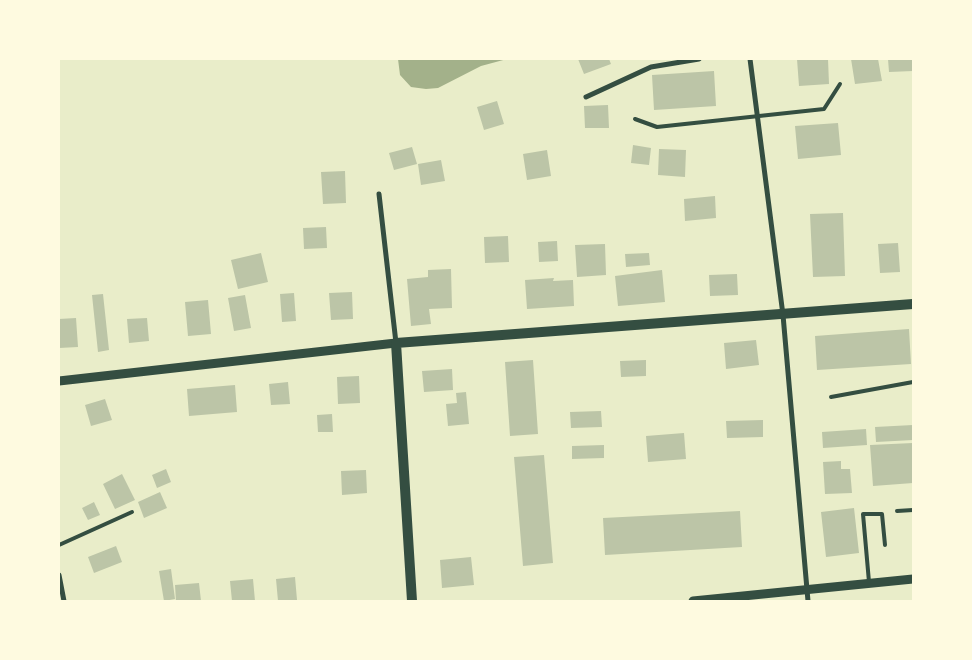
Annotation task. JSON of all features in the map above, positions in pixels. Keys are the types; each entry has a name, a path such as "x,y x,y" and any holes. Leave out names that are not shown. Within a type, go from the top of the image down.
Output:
{"main road":[{"path":"412,601 396,343 913,304"}],"street":[{"path":"586,97 651,67 699,59"},
{"path":"750,59 782,315 808,601"},
{"path":"59,381 396,343 379,194"},
{"path":"59,575 64,601"},
{"path":"693,601 913,580"}],"lane":[{"path":"635,119 657,128 824,109 840,84"},
{"path":"831,396 913,382"},
{"path":"897,511 913,510"},
{"path":"59,545 132,512"},
{"path":"869,584 863,514 882,514 885,545"}],"shaded area":[{"path":"398,59 507,59 481,66 438,88 426,89 411,87 400,75"}],"building":[{"path":"578,59 609,59 611,64 584,74"},
{"path":"797,59 828,59 829,84 799,86"},
{"path":"851,59 878,59 882,81 855,84"},
{"path":"888,59 913,59 913,71 889,72"},
{"path":"714,71 716,106 654,110 652,75"},
{"path":"497,101 504,124 484,130 477,107"},
{"path":"608,105 609,128 585,128 584,106"},
{"path":"838,123 841,155 798,159 795,126"},
{"path":"633,145 651,148 649,165 631,163"},
{"path":"412,147 417,164 394,170 389,153"},
{"path":"659,149 686,150 685,177 658,175"},
{"path":"547,150 551,176 527,180 523,154"},
{"path":"441,160 445,181 421,185 418,164"},
{"path":"345,171 346,203 323,204 321,172"},
{"path":"715,196 716,218 685,221 684,199"},
{"path":"843,213 845,276 813,277 810,214"},
{"path":"326,227 327,248 304,249 303,228"},
{"path":"508,236 509,262 485,263 484,237"},
{"path":"557,241 558,261 539,262 538,242"},
{"path":"898,243 900,272 880,273 878,244"},
{"path":"605,244 606,275 577,277 575,245"},
{"path":"261,253 268,282 238,289 231,260"},
{"path":"649,253 650,265 626,267 625,254"},
{"path":"451,269 452,308 429,309 431,324 411,326 407,279 428,277 428,270"},
{"path":"662,270 665,302 618,306 615,276"},
{"path":"737,274 738,295 710,296 709,275"},
{"path":"554,278 553,281 573,280 574,306 527,309 525,280"},
{"path":"352,292 353,319 331,320 329,293"},
{"path":"294,293 296,321 282,322 280,294"},
{"path":"103,294 109,350 98,352 92,295"},
{"path":"245,295 251,328 234,331 228,298"},
{"path":"208,300 211,334 188,336 185,302"},
{"path":"76,318 78,347 59,348 59,319"},
{"path":"147,318 149,341 129,343 127,319"},
{"path":"909,329 911,364 817,370 815,336"},
{"path":"756,340 759,365 726,369 724,343"},
{"path":"533,360 538,434 510,436 505,362"},
{"path":"646,360 646,376 621,377 620,361"},
{"path":"452,369 453,390 424,392 422,371"},
{"path":"359,376 360,403 338,404 337,377"},
{"path":"288,382 290,404 271,405 269,384"},
{"path":"235,385 237,412 189,416 187,389"},
{"path":"466,392 469,424 448,426 446,404 457,403 456,393"},
{"path":"105,399 112,420 91,426 85,405"},
{"path":"601,411 602,427 571,428 570,412"},
{"path":"332,414 333,432 318,432 317,415"},
{"path":"763,420 763,437 727,438 726,421"},
{"path":"913,425 913,440 876,442 875,427"},
{"path":"866,429 867,445 823,448 822,432"},
{"path":"684,433 686,459 648,462 646,436"},
{"path":"913,443 913,483 873,486 870,445"},
{"path":"604,445 604,458 572,459 572,446"},
{"path":"544,455 553,563 523,566 514,457"},
{"path":"841,461 841,469 850,469 852,493 825,494 823,462"},
{"path":"166,469 171,482 157,488 152,475"},
{"path":"366,470 367,493 342,495 341,471"},
{"path":"122,474 135,500 115,509 103,484"},
{"path":"160,492 167,508 144,518 138,502"},
{"path":"94,502 100,515 88,520 82,508"},
{"path":"854,508 859,553 826,557 821,512"},
{"path":"740,511 742,547 605,555 603,518"},
{"path":"116,546 122,562 94,573 88,557"},
{"path":"471,557 474,585 442,588 440,560"},
{"path":"171,569 175,599 164,601 159,571"},
{"path":"295,577 297,600 278,601 276,579"},
{"path":"253,579 255,601 232,601 230,581"},
{"path":"199,583 201,601 176,601 175,585"}]}
